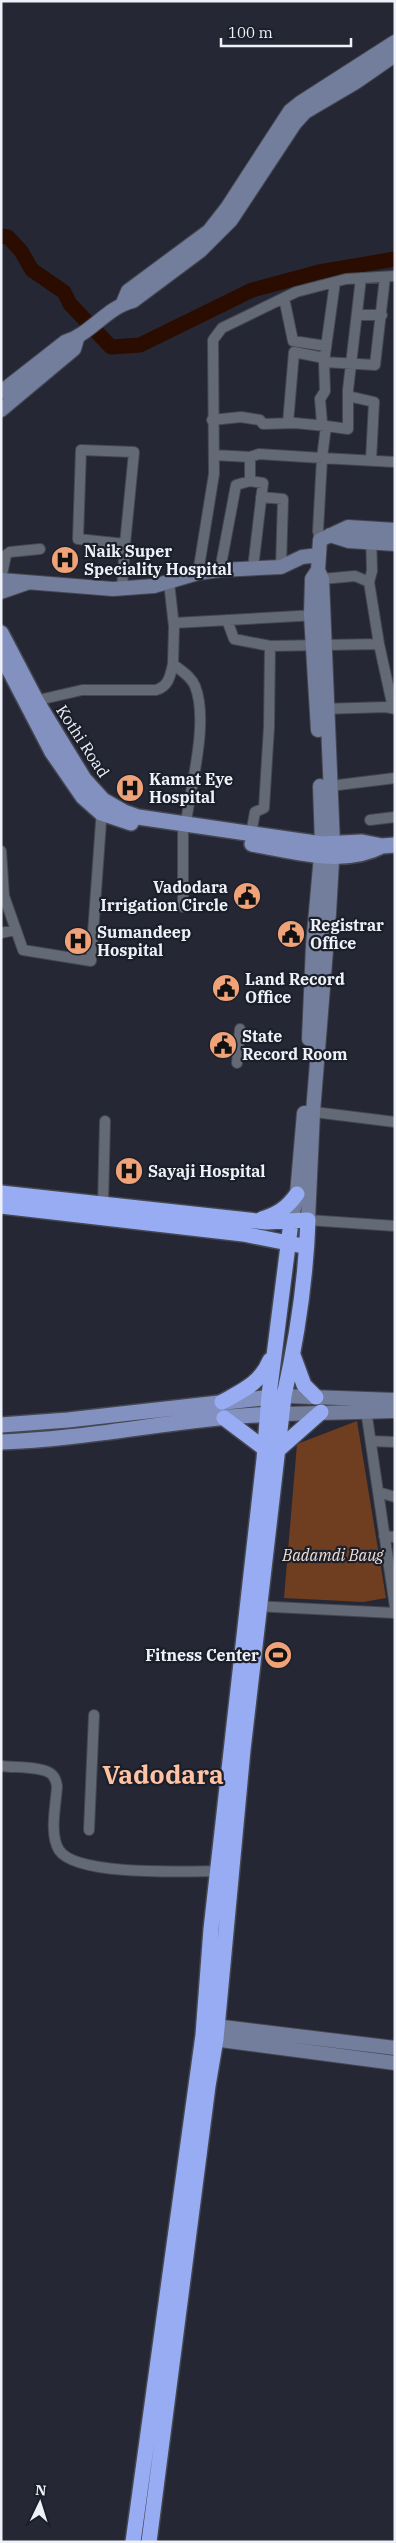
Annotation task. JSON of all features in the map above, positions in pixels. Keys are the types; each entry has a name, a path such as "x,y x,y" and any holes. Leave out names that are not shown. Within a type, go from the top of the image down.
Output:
{"highway":[{"path":"1,1193 248,1220 291,1222 308,1220 307,1246 293,1355 277,1396 267,1414 272,1449"},
{"path":"248,1220 279,1213 289,1206 297,1194"},
{"path":"1,1206 242,1234 289,1245 307,1246"},
{"path":"149,2542 208,2086 210,2032 224,1871 272,1449 283,1414 277,1396 275,1346 291,1222"},
{"path":"222,1402 255,1384 266,1371 275,1346"},
{"path":"293,1355 304,1385 316,1397"},
{"path":"272,1449 321,1412"},
{"path":"224,1418 272,1449"},
{"path":"133,2542 210,2032"}],"main road":[{"path":"1,392 65,342 77,338 123,303 133,301 200,251 230,220 260,166 296,113 395,42"},
{"path":"296,113 395,55"},
{"path":"1,410 74,349 77,338"},
{"path":"327,850 317,615 312,580 319,567 325,538 349,541 395,530"},
{"path":"371,536 395,544"},
{"path":"1,579 122,588 154,586 198,573 285,565 302,557 319,567"},
{"path":"1,592 30,582"},
{"name":"Kothi Road","path":"1,633 13,675"},
{"name":"Kothi Road","path":"1,654 13,675 102,807 184,827 327,850 362,842 388,845"},
{"path":"291,1222 297,1194 308,1111 327,850 330,786 322,709"},
{"name":"Kothi Road","path":"184,827 251,834 327,850"},
{"path":"308,1111 308,1220"},
{"path":"1,1425 61,1421 277,1396 316,1397 395,1411"},
{"path":"1,1442 41,1441 190,1420 321,1412 395,1400"},
{"path":"210,2032 395,2048"},
{"path":"210,2032 395,2063"}],"street":[{"path":"198,573 214,474 212,420 213,340 222,328 284,298 335,282 361,278 390,277 382,315 375,365 353,365 294,352 288,423"},
{"path":"212,420 241,417 260,420 263,424 288,423 348,429 348,396 353,365 361,278"},
{"path":"326,426 322,423 320,399 325,390 324,360 335,282"},
{"path":"284,298 293,341 326,346"},
{"path":"357,315 382,315"},
{"path":"348,396 374,402 371,460"},
{"path":"325,538 318,531 322,458 326,426"},
{"path":"122,588 134,452 81,450 78,538 125,544"},
{"path":"214,455 250,457 259,454 395,461 395,452"},
{"path":"250,457 250,481"},
{"path":"220,570 236,485 250,481 263,483 253,568"},
{"path":"261,497 283,498 285,565"},
{"path":"322,709 394,709 379,644 369,582 372,571 371,536"},
{"path":"1,579 6,555 10,552 40,548"},
{"path":"319,567 369,582"},
{"path":"31,702 82,690 156,690 164,688 174,664 174,623 169,582"},
{"path":"174,623 317,615"},
{"path":"227,620 234,638 270,646 379,644"},
{"path":"251,834 254,812 264,808 269,727 270,646"},
{"path":"174,664 195,685 201,720 184,827 183,907"},
{"path":"330,786 395,778"},
{"path":"1,851 4,896 23,950 91,961 102,807"},
{"path":"370,820 395,817"},
{"path":"1,933 15,930"},
{"path":"237,1063 240,1029"},
{"path":"308,1111 395,1122"},
{"path":"103,1204 105,1121"},
{"path":"308,1220 395,1226"},
{"path":"365,1405 378,1492 390,1536 395,1607"},
{"path":"370,1441 395,1442"},
{"path":"378,1492 395,1497"},
{"path":"254,1606 395,1613"},
{"path":"89,1830 94,1715"},
{"path":"1,1766 51,1773 57,1786 55,1842 60,1852 68,1860 116,1870 224,1871"}],"green space":[{"name":"Badamdi Baug","path":"357,1421 386,1598 363,1602 284,1598 297,1444"}],"waterway":[{"path":"1,236 8,237 21,251 32,270 64,292 70,304 111,347 140,345 252,290 319,272 395,259"}],"place":[{"name":"Naik Super Speciality Hospital","path":"65,560"},
{"name":"Kamat Eye Hospital","path":"130,788"},
{"name":"Vadodara Irrigation Circle","path":"247,896"},
{"name":"Registrar Office","path":"291,934"},
{"name":"Sumandeep Hospital","path":"78,941"},
{"name":"Land Record Office","path":"226,988"},
{"name":"State Record Room","path":"223,1045"},
{"name":"Sayaji Hospital","path":"129,1171"},
{"name":"Fitness Center","path":"278,1655"}],"district":[{"name":"Vadodara","path":"163,1774"}]}
